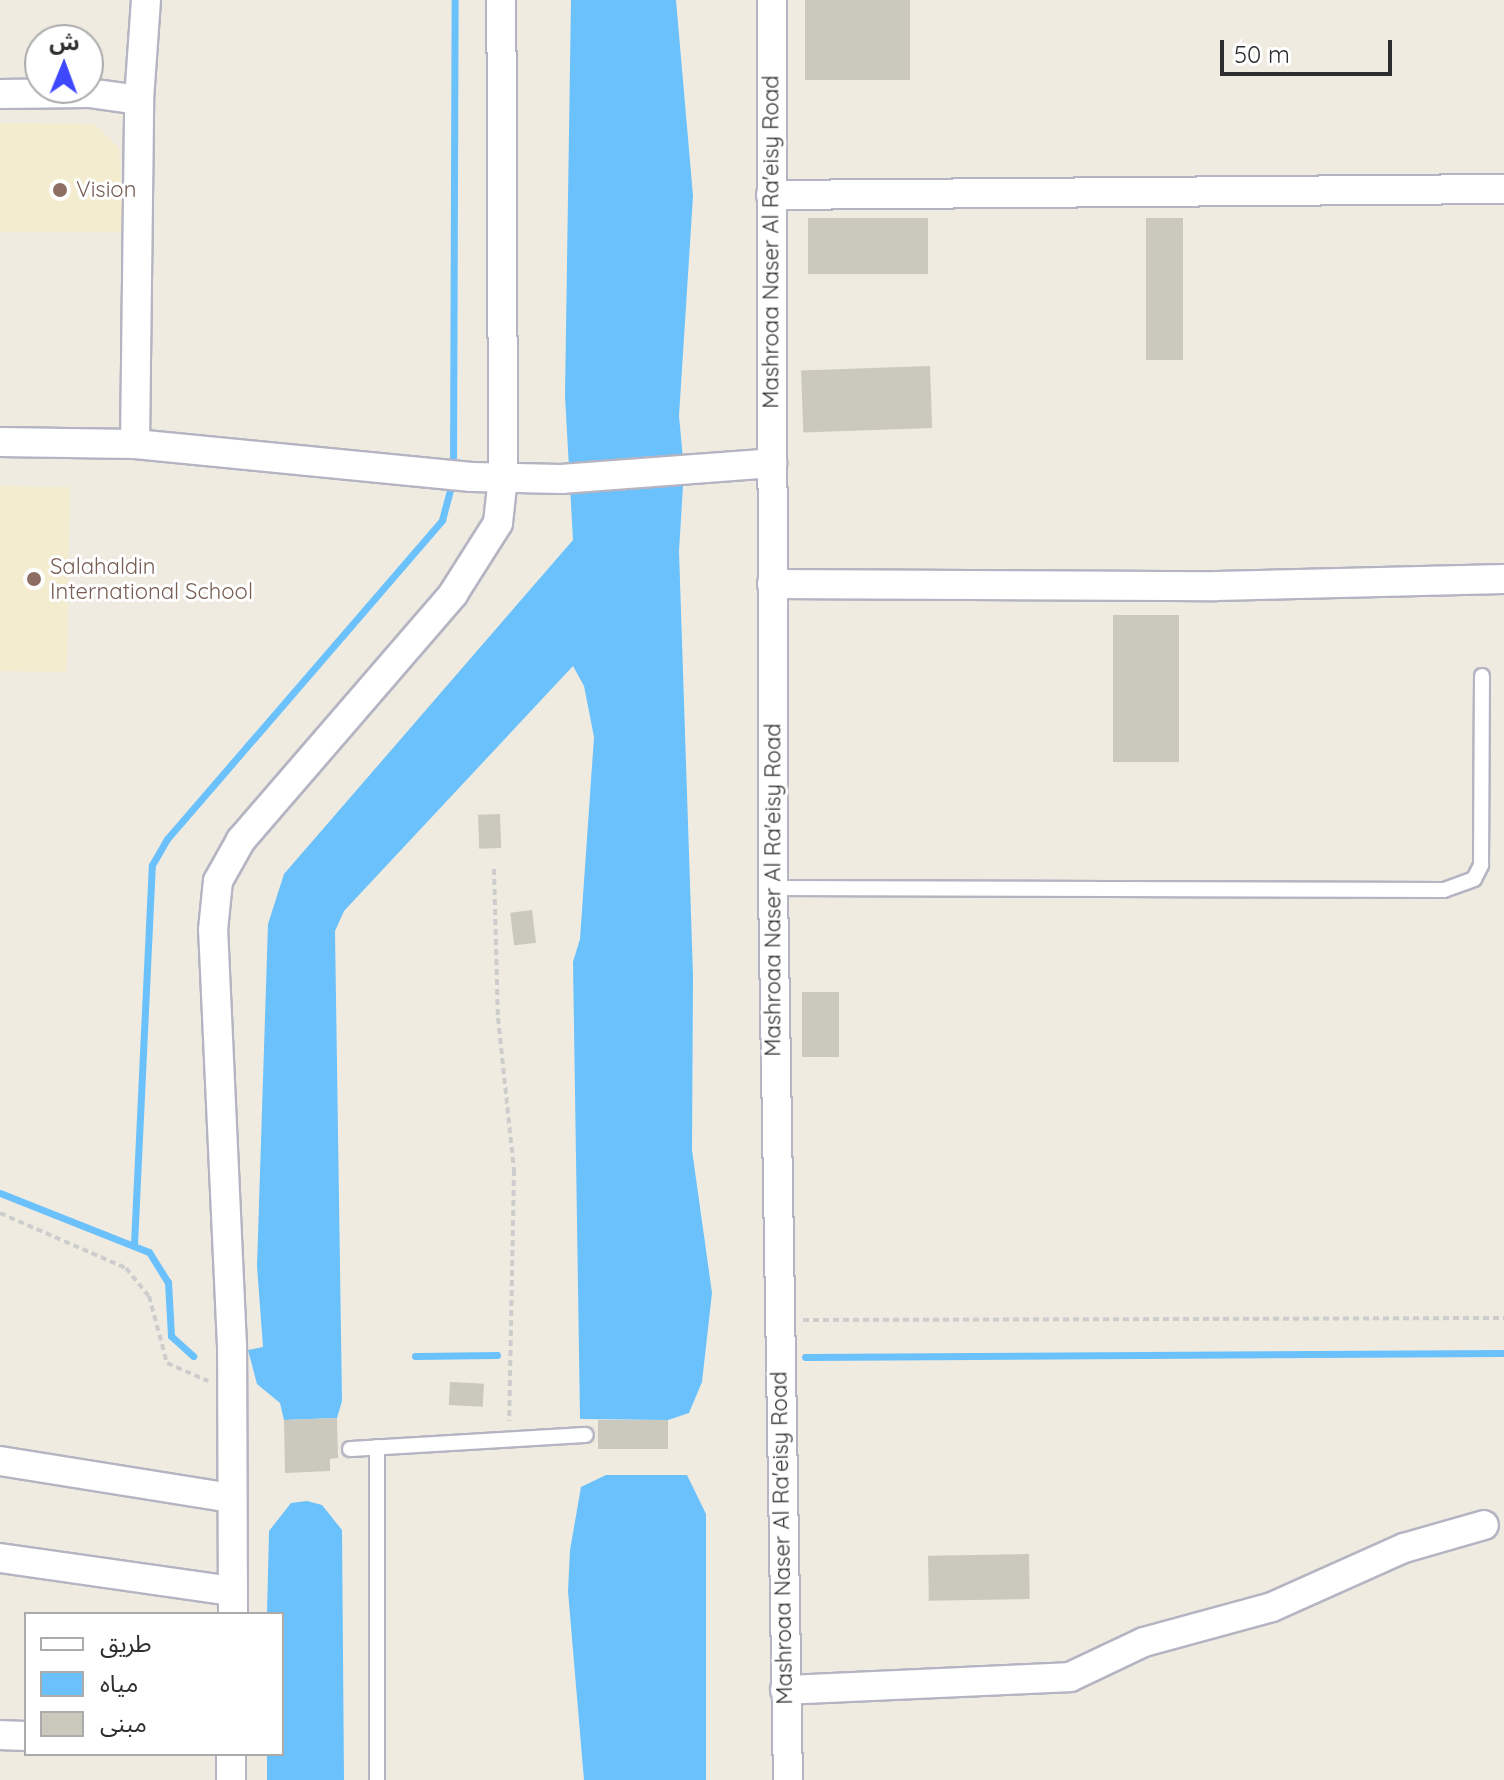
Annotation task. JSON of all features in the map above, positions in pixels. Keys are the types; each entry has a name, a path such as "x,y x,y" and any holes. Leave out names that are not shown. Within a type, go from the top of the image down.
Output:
{"street":[{"path":"135,444 139,100 146,0"},
{"path":"0,1558 233,1603 231,1388 213,930 218,881 241,840 472,567 498,523 503,477 501,0"},
{"name":"Mashroaa Naser Al Ra'eisy Road","path":"772,0 773,888 777,1321 788,1780"},
{"path":"0,94 89,93 139,100"},
{"path":"771,195 1504,189"},
{"path":"0,442 135,444 471,477 561,479 772,463"},
{"path":"772,584 1216,586 1504,579"},
{"path":"0,1461 231,1498"},
{"path":"785,1690 1070,1677 1144,1642 1272,1607 1404,1548 1484,1525"},
{"path":"0,1735 24,1736"},
{"path":"231,1756 231,1780"}],"lane":[{"path":"773,888 1444,890 1474,879 1481,865 1482,676"},
{"path":"350,1449 586,1435"},
{"path":"377,1447 377,1780"}],"path":[{"path":"494,869 498,1018 514,1170 513,1385 504,1440"},
{"path":"0,1213 126,1268 149,1296 167,1363 231,1388"},
{"path":"777,1321 1504,1318"}],"shaded area":[{"name":"Vision","path":"0,123 94,124 119,148 123,232 0,232"},
{"name":"Salahaldin International School","path":"0,486 70,487 67,672 0,671"}],"water":[{"path":"571,0 676,0 693,196 679,416 684,470 679,551 693,975 692,1150 712,1293 702,1382 689,1413 668,1420 580,1419 573,962 580,939 594,737 584,686 573,666 344,911 335,931 342,1401 337,1418 284,1420 280,1403 257,1384 248,1350 263,1347 257,1266 268,924 284,874 573,540 565,396"},
{"path":"606,1475 687,1475 706,1514 706,1780 584,1780 568,1591 570,1550 581,1487"},
{"path":"307,1501 322,1505 342,1530 344,1780 267,1780 267,1756 284,1756 284,1612 267,1612 269,1531 291,1503"}],"building":[{"path":"805,0 910,0 910,80 805,80"},
{"path":"808,218 928,218 928,274 808,274"},
{"path":"1146,218 1183,218 1183,360 1146,360"},
{"path":"930,366 932,428 803,432 801,371"},
{"path":"1113,615 1179,615 1179,762 1113,762"},
{"path":"500,814 501,848 479,849 478,815"},
{"path":"532,910 536,943 514,945 510,913"},
{"path":"802,992 839,992 839,1057 802,1057"},
{"path":"450,1382 484,1384 483,1407 449,1405"},
{"path":"337,1418 338,1458 330,1459 330,1471 285,1473 284,1420"},
{"path":"598,1420 668,1420 668,1449 598,1449"},
{"path":"1029,1554 1030,1599 929,1601 928,1556"}],"waterway":[{"path":"453,470 455,0"},
{"path":"134,1244 152,865 167,839 442,520 452,482"},
{"path":"0,1193 149,1252 168,1282 171,1336 193,1356"},
{"path":"805,1357 1504,1353"},
{"path":"415,1356 497,1355"}],"place":[{"name":"Vision","path":"60,190"},
{"name":"Salahaldin International School","path":"34,579"}]}
